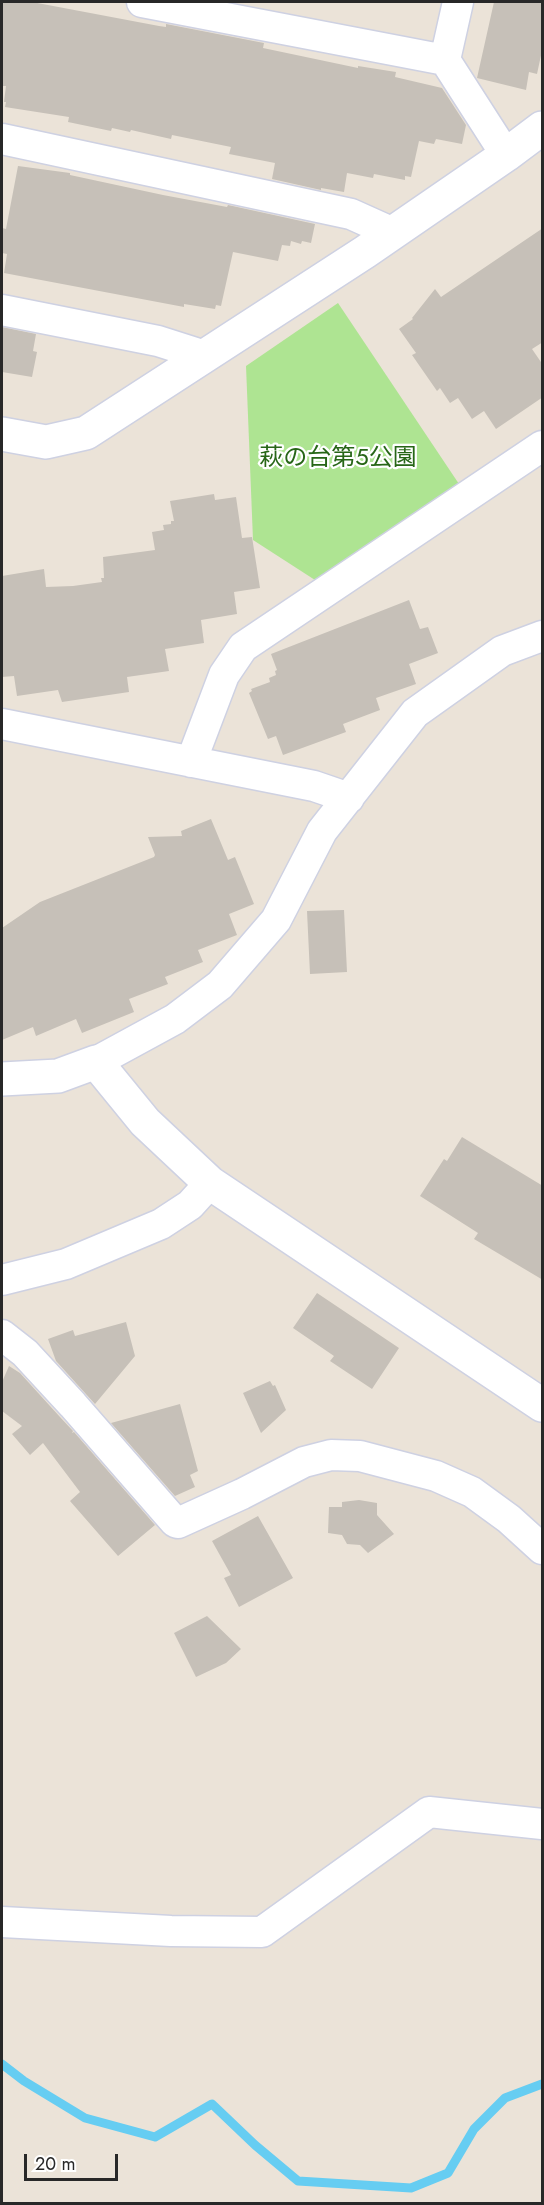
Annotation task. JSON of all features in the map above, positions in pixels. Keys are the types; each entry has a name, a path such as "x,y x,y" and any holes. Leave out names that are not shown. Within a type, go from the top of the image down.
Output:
{"street":[{"path":"142,2 445,60"},
{"path":"458,2 445,60 506,155"},
{"path":"2,434 46,442 87,433 364,252 543,128"},
{"path":"2,139 351,214 391,232"},
{"path":"2,310 158,341 206,356"},
{"path":"191,762 224,675 243,647 543,446"},
{"path":"2,1079 58,1076 96,1062 175,1019 220,985 276,920 322,831 415,712 502,651 543,636"},
{"path":"2,724 314,786 349,798"},
{"path":"96,1062 145,1122 210,1183 543,1405"},
{"path":"2,1280 66,1264 152,1229 190,1205 210,1183"},
{"path":"2,1335 33,1361 175,1522 178,1523 242,1494 311,1459 331,1455 360,1456 436,1476 472,1492 509,1519 543,1549"},
{"path":"2,1922 171,1931 262,1932 429,1812 543,1824"}],"green space":[{"name":"萩の台第5公園","path":"338,303 459,484 315,580 253,540 246,366"}],"building":[{"path":"2,2 32,2 159,26 166,27 166,24 264,43 263,48 358,68 358,66 396,72 395,77 442,88 466,125 462,144 436,139 434,144 419,141 411,177 405,176 405,180 374,174 373,178 347,173 344,192 321,188 321,190 272,179 275,163 229,154 231,147 172,135 171,139 131,130 130,132 112,128 111,131 68,122 69,117 5,107 6,86 2,86"},
{"path":"494,2 543,2 543,46 537,74 529,72 526,90 477,78"},
{"path":"18,166 70,173 70,175 163,195 227,207 228,205 315,224 311,243 302,241 301,244 291,241 290,246 282,245 278,261 233,252 221,306 216,305 215,309 184,304 184,307 4,273 7,254 2,253 2,228 6,229"},
{"path":"543,228 543,342 532,349 543,365 543,397 496,429 484,411 472,419 458,398 450,403 440,388 437,391 412,355 416,353 399,329 413,319 435,289 441,297"},
{"path":"2,327 36,334 33,351 37,352 32,377 2,372"},
{"path":"214,494 215,500 236,497 242,538 252,537 260,588 234,592 237,614 201,620 204,643 165,649 169,671 127,677 129,692 62,702 58,690 17,696 14,676 2,677 2,576 44,569 46,587 102,582 101,578 104,578 103,557 155,550 152,532 164,530 163,525 174,521 170,501"},
{"path":"409,600 420,629 428,627 438,653 409,664 416,684 376,698 380,710 343,724 346,732 283,755 276,736 268,739 249,693 251,689 270,682 269,678 276,675 277,670 271,654"},
{"path":"211,819 228,860 235,857 254,904 229,914 237,935 198,950 203,962 165,977 168,984 129,999 134,1012 82,1033 76,1019 36,1036 33,1027 2,1040 2,928 40,902 154,857 148,837 182,836 181,831"},
{"path":"344,910 347,972 310,974 307,911"},
{"path":"462,1137 543,1186 543,1280 474,1239 478,1233 420,1196 444,1159 447,1161"},
{"path":"317,1293 399,1348 372,1389 330,1361 334,1356 293,1328"},
{"path":"126,1322 135,1356 95,1404 56,1361 48,1339 73,1330 75,1336"},
{"path":"9,1366 20,1373 155,1525 118,1556 70,1501 80,1492 43,1443 30,1455 12,1434 22,1426 2,1411 2,1382"},
{"path":"270,1381 273,1386 275,1385 286,1410 261,1433 243,1393"},
{"path":"180,1404 198,1471 190,1475 195,1487 175,1496 111,1423"},
{"path":"359,1500 377,1503 377,1515 394,1534 368,1553 360,1545 347,1544 342,1535 328,1533 329,1507 342,1507 342,1502"},
{"path":"258,1516 293,1578 239,1607 224,1578 231,1575 212,1541"},
{"path":"207,1616 241,1649 226,1663 196,1677 174,1633"}],"waterway":[{"path":"2,2064 24,2081 85,2118 155,2137 212,2104 255,2145 298,2181 411,2188 448,2173 474,2129 505,2098 542,2084"}]}
